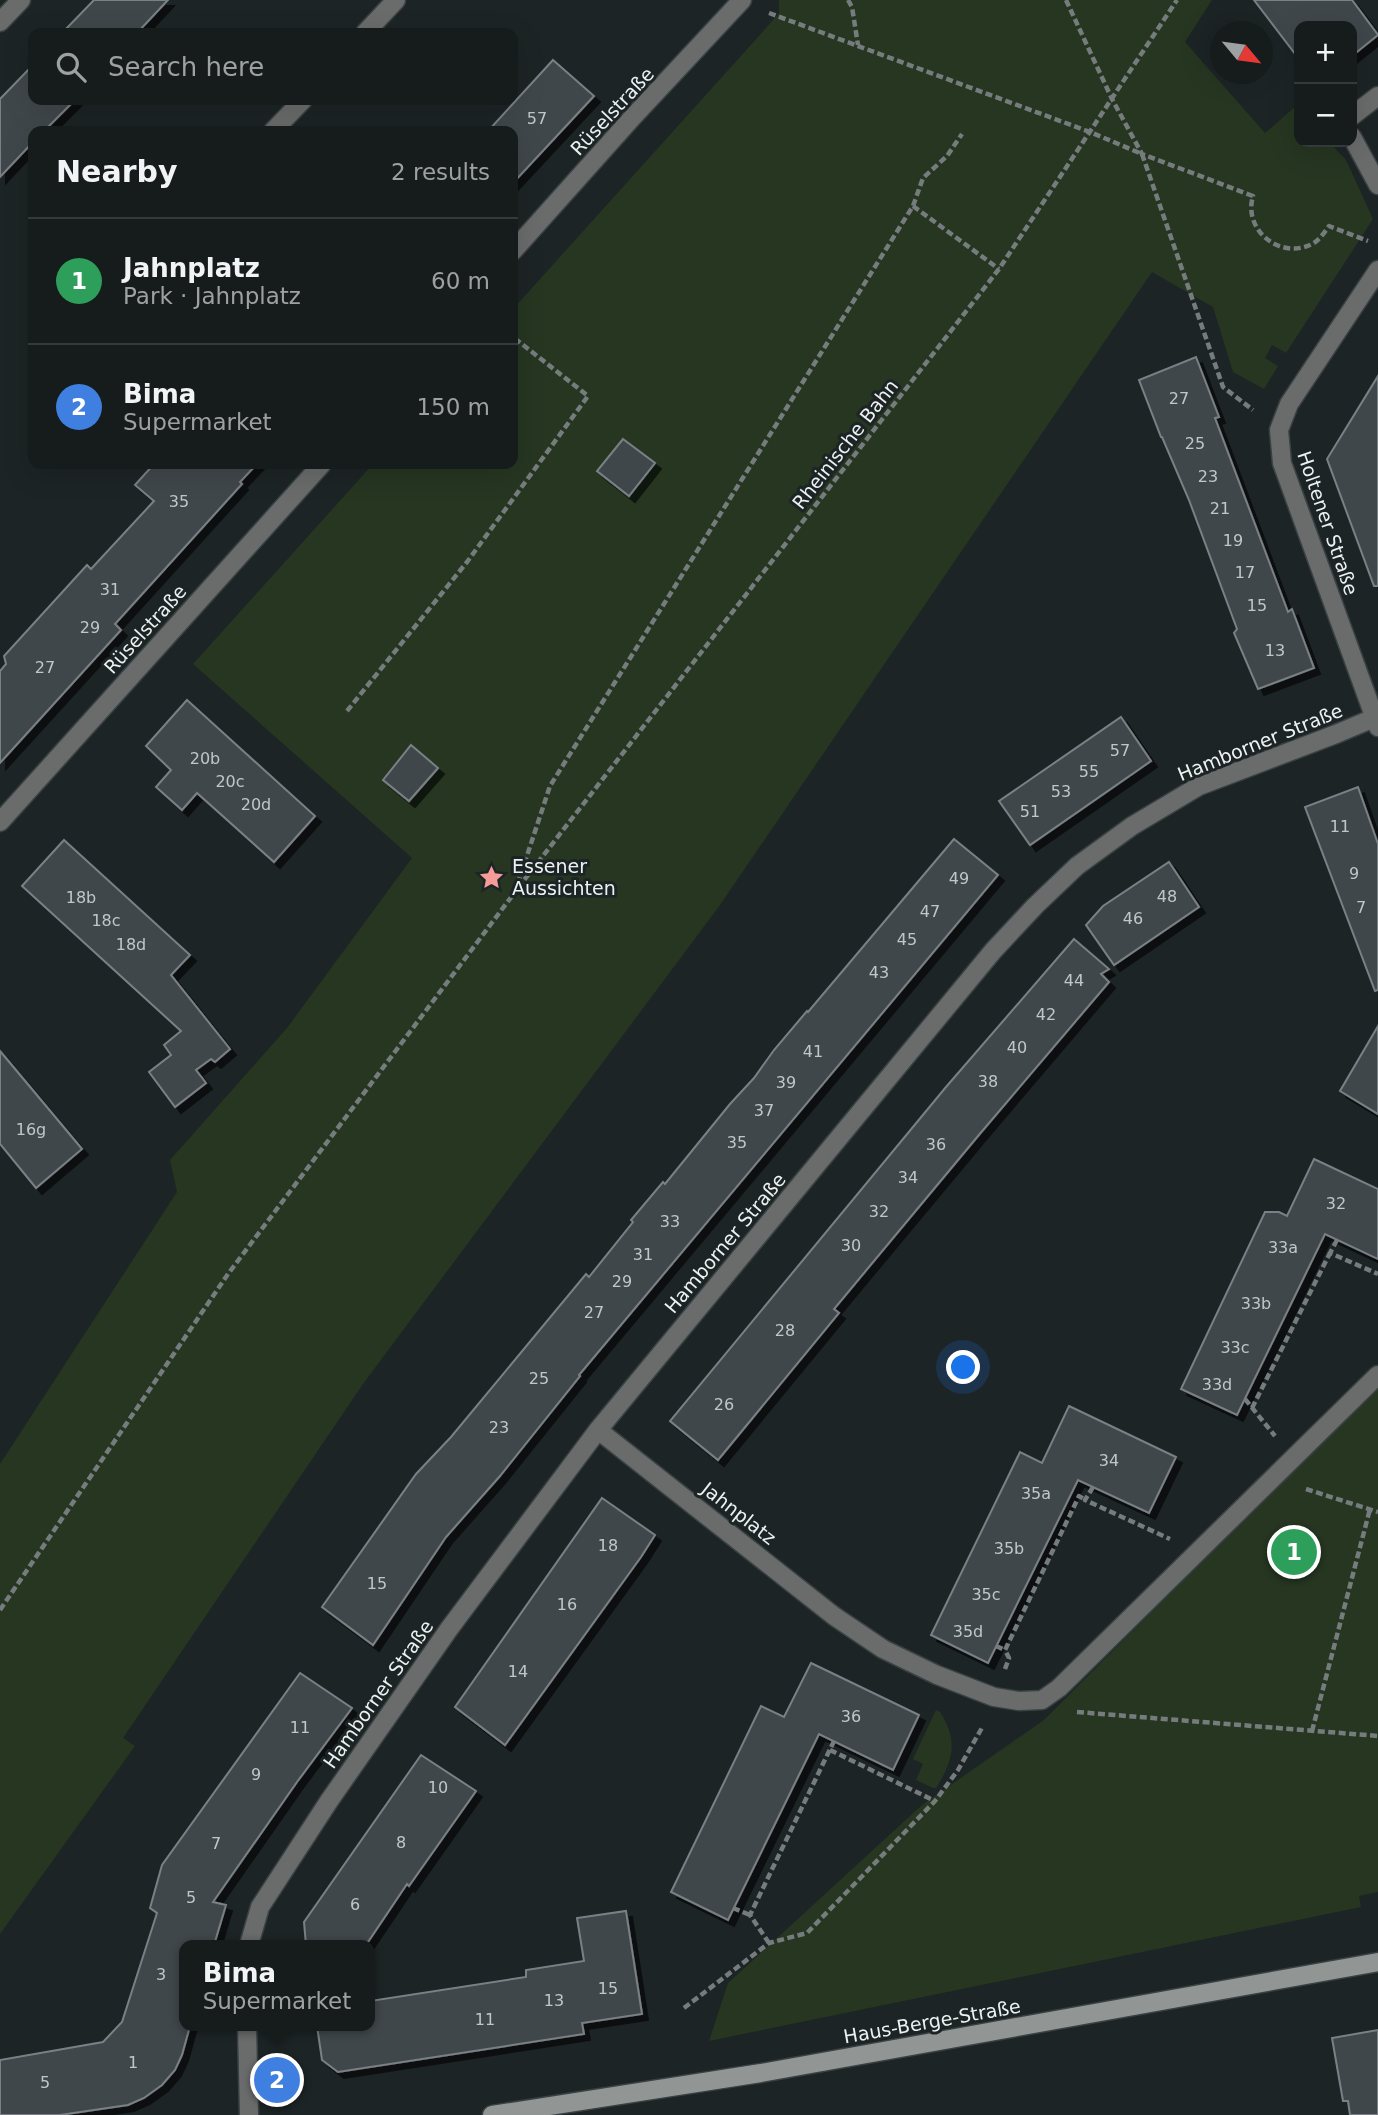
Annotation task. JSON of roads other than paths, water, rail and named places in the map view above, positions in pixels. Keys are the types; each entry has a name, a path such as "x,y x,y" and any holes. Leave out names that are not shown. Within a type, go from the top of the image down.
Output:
{"main road":[{"name":"Haus-Berge-Straße","path":"492,2115 761,2073 1378,1962"}],"street":[{"path":"0,22 21,0"},
{"path":"370,28 396,0"},
{"name":"Rüselstraße","path":"518,245 631,119 742,1"},
{"path":"1357,112 1378,96"},
{"path":"278,126 298,105"},
{"path":"1357,146 1378,186"},
{"name":"Holtener Straße","path":"1376,723 1282,463 1279,430 1289,404 1378,270"},
{"name":"Rüselstraße","path":"0,822 318,469"},
{"name":"Hamborner Straße","path":"250,1940 260,1907 329,1801 449,1629 598,1430 993,951 1077,866 1132,826 1199,786 1336,734 1376,723"},
{"name":"Jahnplatz","path":"598,1430 863,1637 928,1671 994,1697 1019,1701 1042,1700 1059,1688 1378,1375"},
{"path":"247,2031 249,2115"}],"place":[{"name":"Essener Aussichten","path":"492,877"},
{"name":"Jahnplatz","path":"1294,1552"},
{"name":"Bima","path":"277,2080"}]}
